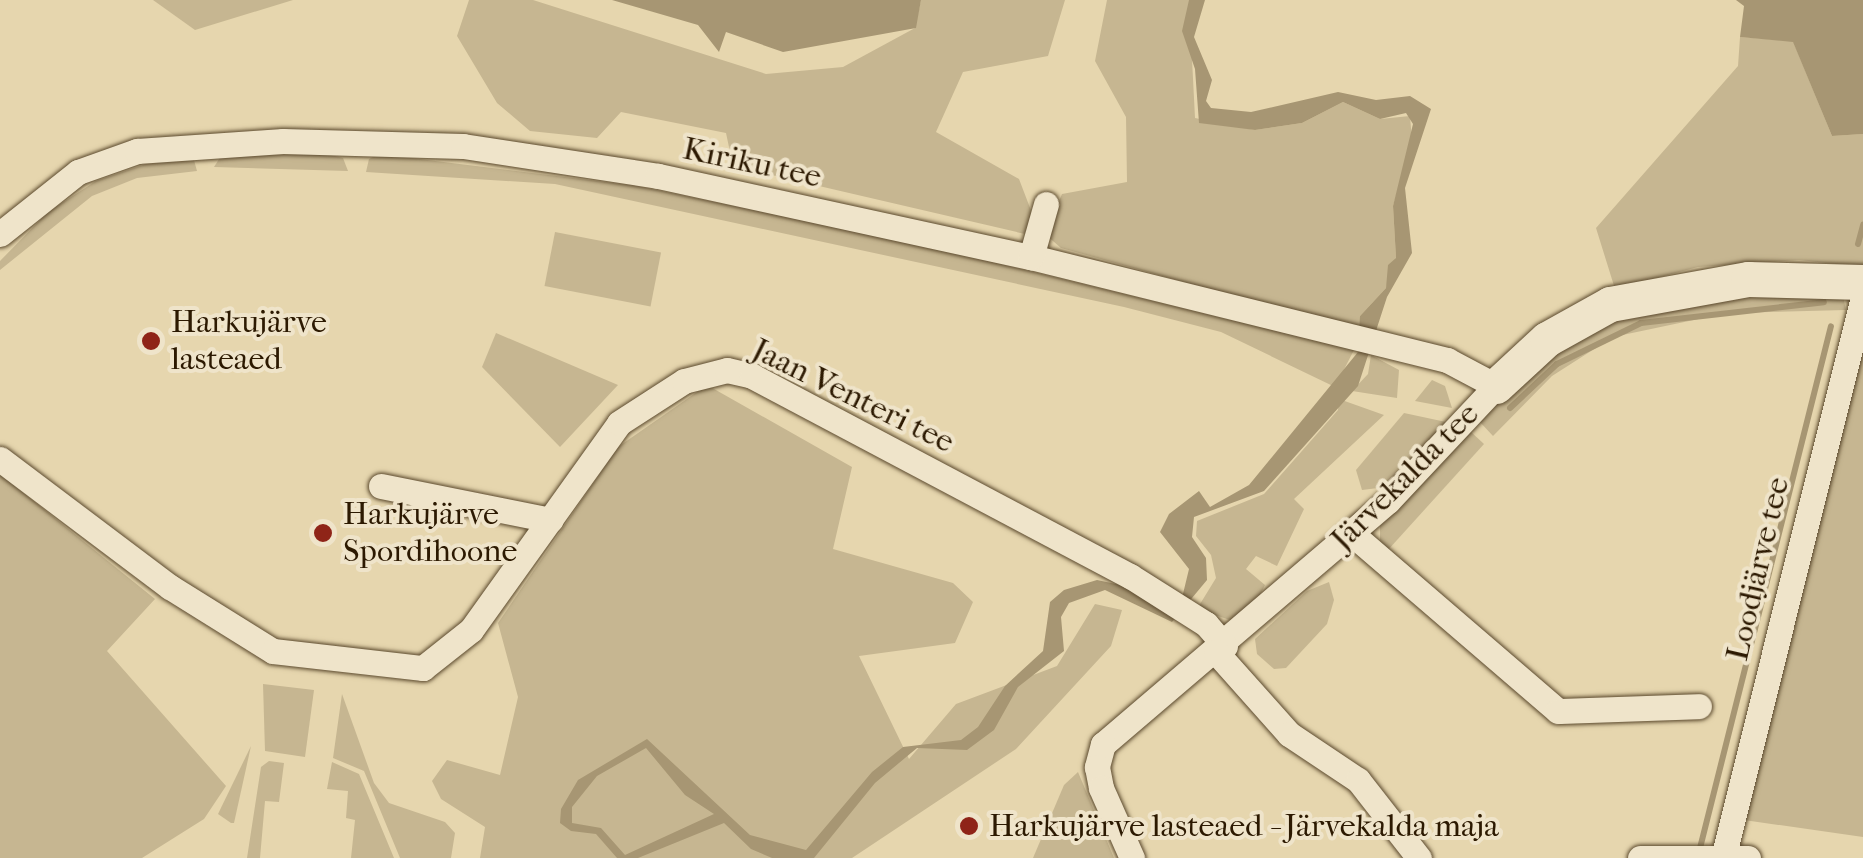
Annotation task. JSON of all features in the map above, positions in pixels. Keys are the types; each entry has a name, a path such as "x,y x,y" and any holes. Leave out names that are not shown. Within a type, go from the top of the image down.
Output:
{"street":[{"name":"Kiriku tee","path":"0,234 54,188 106,159 173,146 350,140 533,154 658,176 1031,257 1447,360 1496,386"},
{"path":"1031,257 1046,204"},
{"name":"Järvekalda tee","path":"1132,858 1102,788 1097,768 1103,744 1221,649 1351,533 1546,339 1610,304 1748,279 1863,282"},
{"name":"Loodjärve tee","path":"1720,856 1863,297"},
{"name":"Jaan Venteri tee","path":"0,459 56,507 273,650 423,668 458,646 619,424 684,381 727,370 752,376 1179,606 1221,649 1290,734 1358,780 1418,857"},
{"path":"381,486 552,520"},
{"path":"1351,533 1558,712 1699,706"},
{"path":"1640,858 1720,856"}],"shaded area":[{"path":"153,0 293,0 195,30"},
{"path":"469,0 533,0 766,74 843,67 915,28 921,0 1065,0 1048,56 963,72 936,132 1019,179 1032,213 1025,234 733,166 726,133 621,112 597,138 530,131 497,103 457,36"},
{"path":"612,0 921,0 916,28 783,52 726,32 719,52 698,25"},
{"path":"1107,0 1189,0 1195,118 1255,130 1302,123 1343,102 1380,119 1410,116 1412,141 1393,206 1396,258 1386,288 1360,316 1362,331 1061,248 1045,234 1062,194 1127,182 1126,117 1095,61"},
{"path":"1189,0 1205,0 1194,37 1212,80 1206,101 1211,108 1251,112 1338,92 1376,100 1410,96 1431,109 1405,188 1412,253 1387,297 1358,386 1264,491 1194,517 1192,537 1206,558 1207,580 1172,622 1105,590 1069,603 1061,617 1064,651 1018,687 994,730 967,750 917,748 875,783 814,858 772,858 751,849 724,823 638,858 617,858 596,834 571,831 560,823 561,809 578,780 647,739 750,835 806,850 872,772 903,747 961,740 978,727 1005,686 1043,651 1050,602 1064,590 1097,580 1182,598 1189,569 1160,532 1169,514 1199,491 1210,507 1249,485 1358,352 1360,316 1386,288 1388,265 1396,258 1393,206 1413,124 1406,113 1380,119 1343,102 1302,123 1255,130 1199,123 1195,69 1182,31","holes":["646,748 685,795 714,814 625,855 601,828 572,823 572,807 597,776"]},
{"path":"1736,0 1863,0 1863,134 1832,136 1793,42 1740,37 1744,6"},
{"path":"1740,37 1793,41 1832,136 1863,134 1863,267 1799,260 1698,267 1615,289 1596,228 1738,66"},
{"path":"327,154 343,158 348,171 214,167 221,156"},
{"path":"379,154 637,186 926,246 1354,350 1335,387 1221,332 1124,307 555,184 366,172 369,159"},
{"path":"194,160 197,171 137,178 92,196 0,270 0,261 48,212 96,181 146,164"},
{"path":"555,232 661,253 651,307 545,286"},
{"path":"1715,295 1843,296 1846,310 1727,313 1613,337 1552,376 1493,436 1479,421 1521,375 1606,321"},
{"path":"496,333 618,385 560,447 482,367"},
{"path":"1863,350 1863,837 1744,820"},
{"path":"1371,355 1399,370 1397,398 1352,391 1368,374"},
{"path":"1432,380 1445,386 1452,408 1415,401"},
{"path":"707,385 852,467 833,549 953,583 973,602 955,643 859,656 909,759 956,704 1057,666 1095,604 1122,610 1111,646 1016,749 852,858 480,858 485,827 441,799 432,781 447,760 500,775 518,697 498,623 618,447"},
{"path":"1339,399 1384,415 1294,499 1304,509 1277,566 1256,556 1246,569 1265,585 1260,595 1233,621 1197,609 1216,578 1211,555 1196,536 1197,521 1264,494 1338,410"},
{"path":"1404,413 1446,422 1386,487 1362,490 1356,470"},
{"path":"1470,431 1484,444 1388,550 1380,541 1380,526"},
{"path":"0,474 155,599 107,651 226,786 204,819 142,858 0,858"},
{"path":"1329,582 1334,600 1327,624 1286,668 1274,669 1257,654 1255,639 1307,591"},
{"path":"263,684 314,690 305,757 265,751"},
{"path":"342,694 374,783 389,803 445,822 455,833 451,858 400,858 364,771 333,758"},
{"path":"251,746 234,823 231,823 218,814"},
{"path":"269,761 284,763 279,802 265,801 260,858 247,858 261,767"},
{"path":"332,762 359,774 394,858 351,858 355,820 346,818 348,791 327,789"},
{"path":"1078,772 1114,858 1033,858 1064,785"}],"waterway":[{"path":"1858,244 1863,225"},
{"path":"1510,408 1557,364 1641,323 1824,302"},
{"path":"1699,852 1831,326"}],"place":[{"name":"Harkujärve lasteaed","path":"151,341"},
{"name":"Harkujärve Spordihoone","path":"323,533"},
{"name":"Harkujärve lasteaed - Järvekalda maja","path":"969,826"}]}
